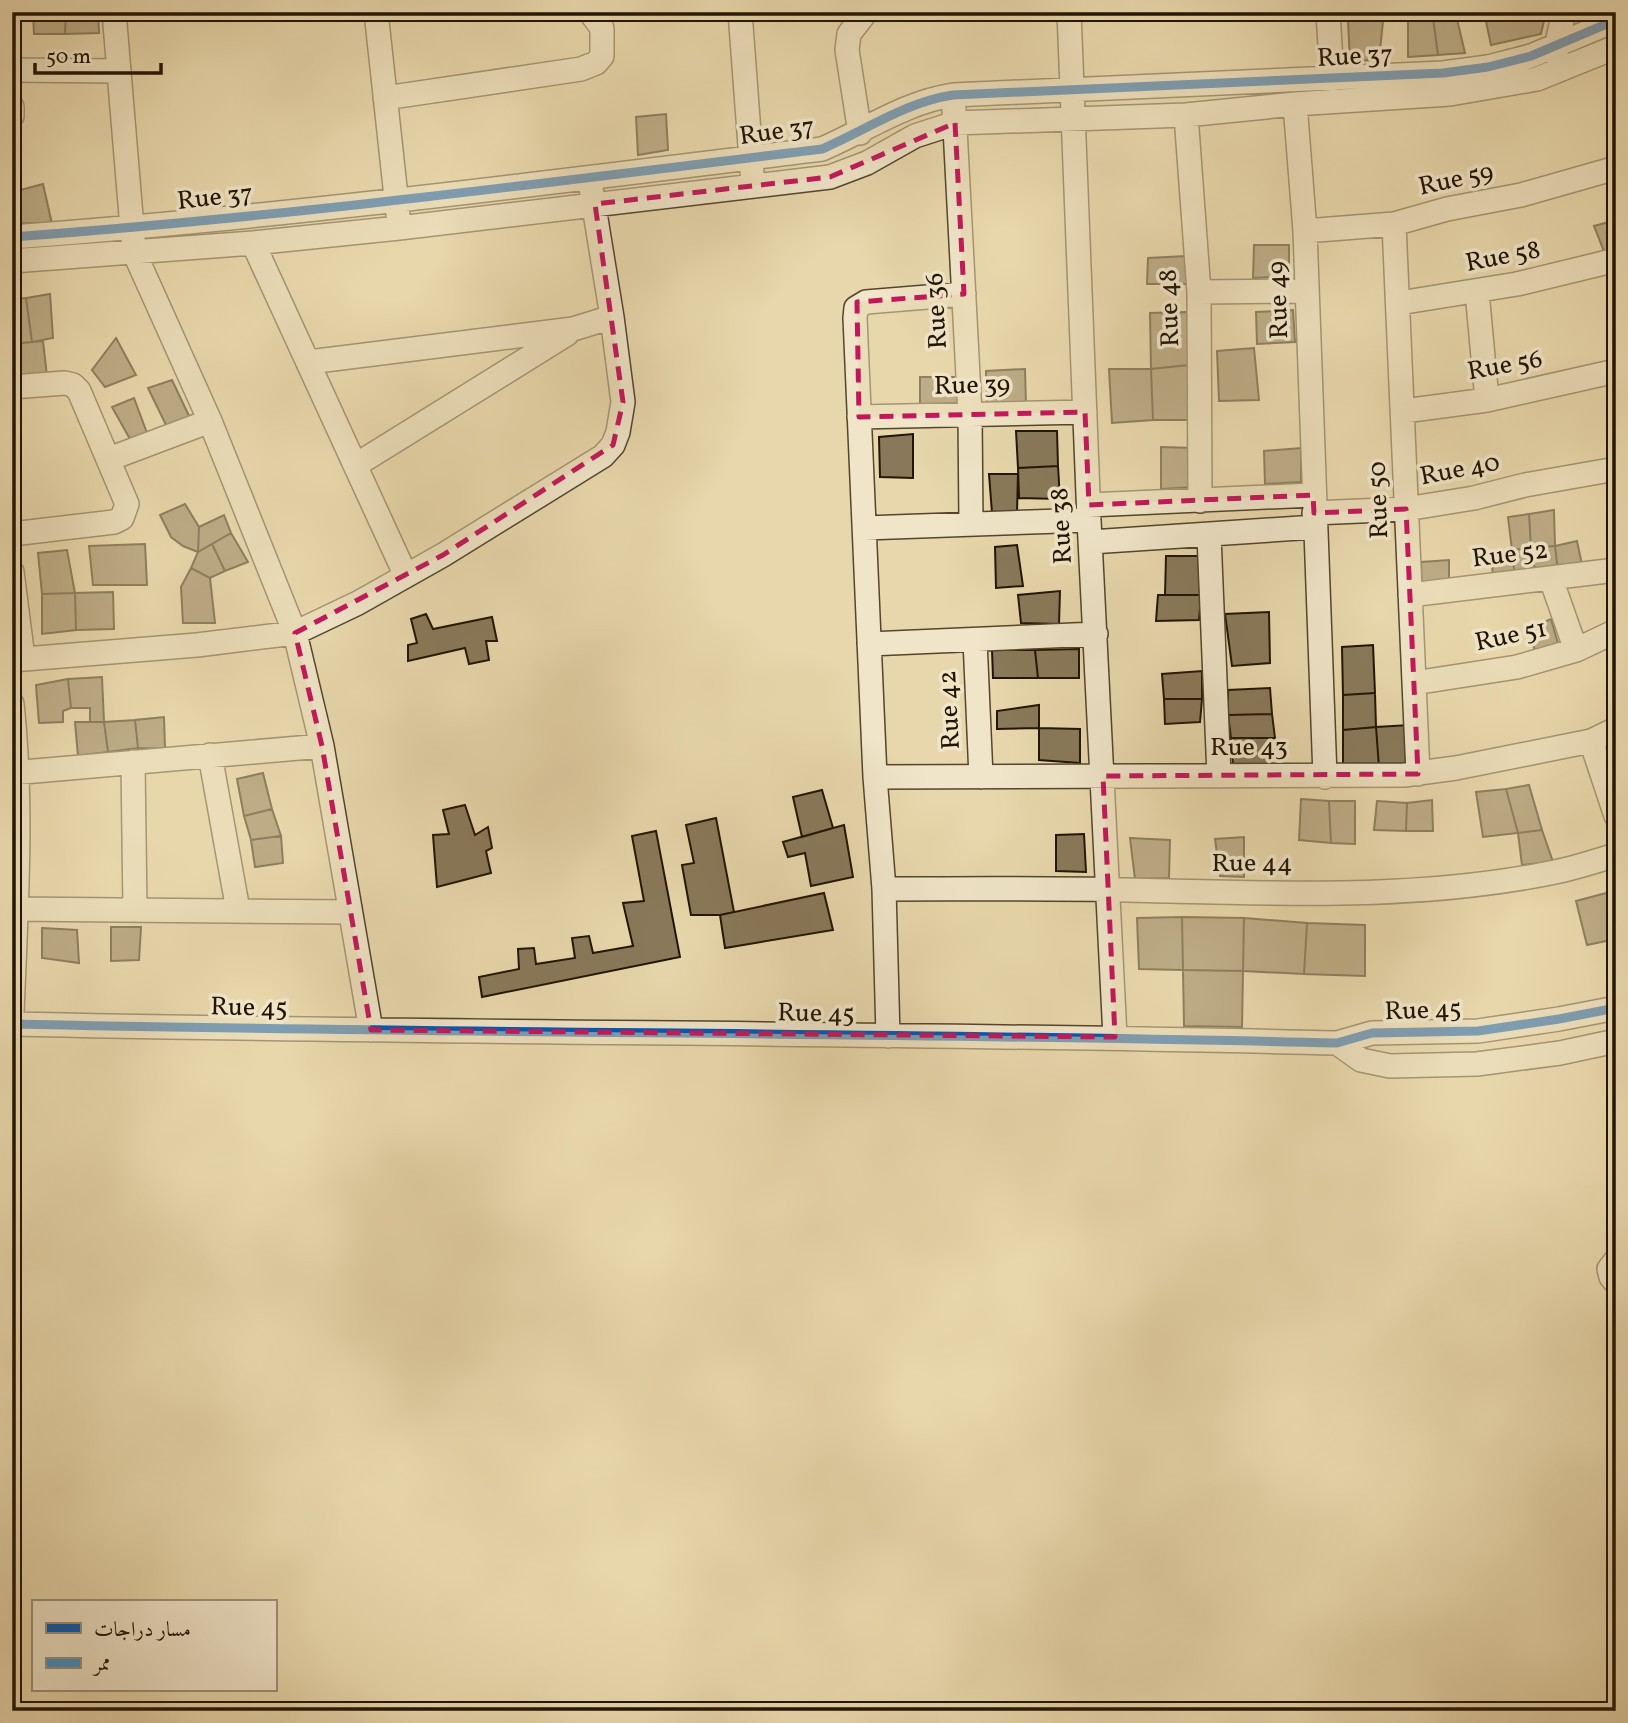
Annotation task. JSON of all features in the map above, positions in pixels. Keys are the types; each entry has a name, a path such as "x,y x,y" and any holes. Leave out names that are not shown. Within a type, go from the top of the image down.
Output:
{"street":[{"path":"114,12 134,252 210,421 295,634 322,746 371,1030"},
{"path":"376,12 400,228"},
{"path":"385,97 581,69 602,56 602,28 590,12"},
{"path":"740,12 753,187"},
{"path":"860,133 847,50 849,34 866,12"},
{"name":"Rue 38","path":"1069,12 1115,1037"},
{"path":"1328,12 1332,79"},
{"path":"1557,72 1556,47 1564,12"},
{"name":"Rue 37","path":"12,237 133,228 397,201 822,149 860,133 909,106 932,98 953,95 1430,74 1488,67 1556,47 1616,20"},
{"name":"Rue 37","path":"12,261 253,243 400,228 830,177 867,163 915,136 955,123 1186,115 1295,104 1450,94 1537,79 1616,47"},
{"path":"12,70 119,71"},
{"name":"Rue 36","path":"953,95 970,414 971,524"},
{"name":"Rue 49","path":"1295,104 1305,231 1325,777"},
{"path":"12,107 12,116"},
{"name":"Rue 48","path":"1186,115 1199,292 1200,501"},
{"name":"Rue 59","path":"1305,231 1394,224 1447,209 1521,195 1616,168"},
{"path":"12,572 18,659 197,645 295,634 406,576 591,463 613,445 623,402 595,204 588,179"},
{"name":"Rue 50","path":"1394,224 1418,774"},
{"path":"253,243 406,576"},
{"name":"Rue 58","path":"1399,303 1478,292 1616,260"},
{"path":"1199,292 1307,290"},
{"path":"1478,292 1487,400"},
{"path":"888,1036 884,889 875,777 856,308 866,302 964,295"},
{"path":"309,362 573,329 612,317"},
{"path":"356,465 573,329"},
{"name":"Rue 56","path":"1404,411 1487,400 1616,371"},
{"path":"12,387 65,383 74,385 79,391 127,504 122,518 114,522 12,534"},
{"name":"Rue 39","path":"859,417 1085,412"},
{"path":"109,459 210,421"},
{"name":"Rue 40","path":"1090,522 1200,501 1314,512 1406,509 1475,498 1525,485 1616,469"},
{"name":"Rue 40","path":"865,528 1090,522 1209,536 1314,512"},
{"path":"1209,536 1219,776"},
{"name":"Rue 52","path":"1410,595 1616,570"},
{"path":"1551,579 1576,650"},
{"name":"Rue 51","path":"1414,683 1517,667 1576,650 1616,631"},
{"path":"869,644 1096,634"},
{"name":"Rue 42","path":"975,640 981,777"},
{"path":"12,704 12,1013"},
{"name":"Rue 43","path":"875,777 1325,777 1418,774 1591,741 1616,729"},
{"path":"1591,741 1616,816"},
{"path":"14,772 322,746"},
{"path":"210,755 238,910"},
{"path":"133,762 135,909"},
{"name":"Rue 44","path":"884,889 1256,893 1428,889 1486,884 1556,872 1616,855"},
{"path":"14,909 350,912"},
{"name":"Rue 45","path":"12,1024 1115,1037 1337,1043 1372,1033 1478,1031 1559,1020 1616,1008"},
{"name":"Rue 45","path":"1337,1043 1362,1060 1390,1066 1478,1064 1560,1053 1616,1041"},
{"path":"1616,1260 1609,1269 1616,1283"}],"highlighted area":[{"path":"955,123 964,294 857,302 859,417 1085,412 1089,505 1313,495 1314,513 1406,509 1418,774 1103,776 1115,1037 371,1030 322,746 295,633 443,555 613,445 623,402 595,204 830,177"}],"building":[{"path":"33,12 66,12 65,34 34,34"},
{"path":"66,12 98,12 99,33 65,34"},
{"path":"1484,12 1546,12 1541,34 1491,45"},
{"path":"1456,15 1465,53 1438,55 1433,18"},
{"path":"1433,18 1438,55 1408,57 1408,20"},
{"path":"1348,21 1383,21 1379,60 1350,61"},
{"path":"666,114 668,150 638,155 636,117"},
{"path":"43,184 52,224 20,223 20,190"},
{"path":"1616,220 1616,251 1605,254 1594,226"},
{"path":"1254,245 1289,245 1289,276 1253,278"},
{"path":"1186,256 1188,284 1147,284 1148,258"},
{"path":"50,294 53,338 32,342 26,298"},
{"path":"26,298 32,342 12,344 12,299"},
{"path":"1293,310 1295,342 1257,344 1256,312"},
{"path":"1187,312 1189,365 1151,369 1150,313"},
{"path":"116,338 136,375 105,387 92,370"},
{"path":"43,341 47,376 15,378 12,344"},
{"path":"1254,348 1259,400 1219,401 1217,351"},
{"path":"1189,365 1190,420 1153,420 1151,369"},
{"path":"1025,369 1026,405 987,404 986,371"},
{"path":"1109,369 1151,369 1153,420 1112,423"},
{"path":"920,377 960,377 957,408 920,409"},
{"path":"172,380 190,418 167,427 148,388"},
{"path":"134,398 147,433 131,441 112,407"},
{"path":"1016,431 1057,431 1058,466 1018,468"},
{"path":"913,434 913,478 880,477 879,437"},
{"path":"1161,447 1195,448 1195,487 1161,489"},
{"path":"1301,448 1301,482 1265,484 1264,451"},
{"path":"1058,466 1060,499 1019,498 1018,468"},
{"path":"989,474 1018,474 1017,513 992,513"},
{"path":"185,504 199,527 198,552 171,537 160,515"},
{"path":"1554,510 1555,546 1531,548 1529,514"},
{"path":"1529,514 1531,548 1512,550 1508,517"},
{"path":"224,515 231,533 198,552 199,527"},
{"path":"231,533 248,562 225,571 212,544"},
{"path":"1577,541 1582,565 1558,572 1555,546"},
{"path":"145,544 147,585 93,585 89,546"},
{"path":"212,544 225,571 210,578 191,568 198,552"},
{"path":"1017,545 1023,586 996,588 995,547"},
{"path":"1555,546 1558,572 1536,577 1531,548"},
{"path":"1531,548 1536,577 1515,580 1512,550"},
{"path":"67,550 75,593 42,594 38,553"},
{"path":"1512,550 1515,580 1494,585 1491,555"},
{"path":"1166,556 1198,556 1201,595 1165,595"},
{"path":"1449,560 1449,588 1422,591 1421,562"},
{"path":"191,568 210,578 215,623 183,623 181,587"},
{"path":"1060,591 1059,624 1021,623 1018,595"},
{"path":"113,592 114,629 76,630 75,593"},
{"path":"75,593 76,630 42,634 42,594"},
{"path":"1158,595 1201,595 1199,620 1156,621"},
{"path":"1269,612 1270,663 1232,666 1225,614"},
{"path":"426,614 433,629 492,617 497,641 486,641 489,660 469,664 465,648 408,661 408,645 417,643 411,619"},
{"path":"1551,619 1559,647 1536,656 1529,628"},
{"path":"1373,645 1375,693 1343,695 1342,647"},
{"path":"1079,649 1079,678 1038,678 1035,650"},
{"path":"992,650 1035,650 1038,678 993,678"},
{"path":"1202,671 1202,699 1164,699 1162,674"},
{"path":"102,677 104,722 90,722 90,708 71,708 68,679"},
{"path":"68,679 71,708 63,711 63,722 39,723 36,685"},
{"path":"1270,688 1272,714 1228,715 1228,690"},
{"path":"1375,693 1376,727 1343,730 1343,695"},
{"path":"1164,699 1202,699 1200,722 1165,724"},
{"path":"1039,705 1039,728 997,729 997,711"},
{"path":"1272,714 1275,738 1231,738 1228,715"},
{"path":"164,717 165,749 138,748 135,720"},
{"path":"135,720 138,748 108,752 104,722"},
{"path":"75,722 104,722 108,752 78,756"},
{"path":"1410,725 1408,765 1379,767 1376,727"},
{"path":"1376,727 1379,767 1343,767 1343,730"},
{"path":"1039,728 1080,729 1080,763 1039,760"},
{"path":"1231,738 1275,738 1272,766 1233,765"},
{"path":"263,773 272,809 244,816 237,779"},
{"path":"1529,785 1542,830 1518,833 1506,789"},
{"path":"1506,789 1518,833 1483,837 1476,792"},
{"path":"822,790 833,828 802,837 793,797"},
{"path":"1301,799 1329,801 1331,843 1299,840"},
{"path":"1432,800 1433,831 1406,831 1407,803"},
{"path":"1329,801 1355,801 1355,844 1331,843"},
{"path":"1377,801 1407,803 1406,831 1374,830"},
{"path":"465,805 475,835 488,827 492,848 486,851 491,873 437,887 433,835 449,834 443,810"},
{"path":"272,809 281,836 251,840 244,816"},
{"path":"716,818 734,912 691,915 682,865 694,863 686,825"},
{"path":"844,825 853,877 811,886 805,853 788,857 783,842"},
{"path":"1542,830 1553,862 1522,865 1518,833"},
{"path":"656,831 680,957 482,997 479,977 519,969 518,949 534,948 536,964 575,958 572,938 589,936 593,953 633,946 623,903 644,901 632,836"},
{"path":"1084,834 1086,872 1056,871 1056,835"},
{"path":"281,836 283,863 255,867 251,840"},
{"path":"1244,837 1244,877 1220,876 1215,839"},
{"path":"1130,838 1170,840 1169,878 1135,879"},
{"path":"1610,892 1616,909 1616,939 1587,945 1576,901"},
{"path":"824,893 833,930 725,948 720,915"},
{"path":"1182,917 1244,918 1243,971 1183,970"},
{"path":"1182,917 1183,970 1139,969 1137,918"},
{"path":"1244,918 1307,923 1304,974 1243,971"},
{"path":"1307,923 1365,925 1365,976 1304,974"},
{"path":"111,927 141,927 139,960 111,961"},
{"path":"42,928 77,930 79,963 42,958"},
{"path":"1183,970 1243,971 1242,1027 1184,1026"}],"marked path":[{"path":"1613,1282 1616,1309"}],"cycle path":[{"path":"12,237 316,209 822,149 902,110 953,95 1443,73 1488,67 1531,56 1616,20"},
{"path":"12,1024 1337,1043 1372,1033 1478,1031 1616,1008"}]}
